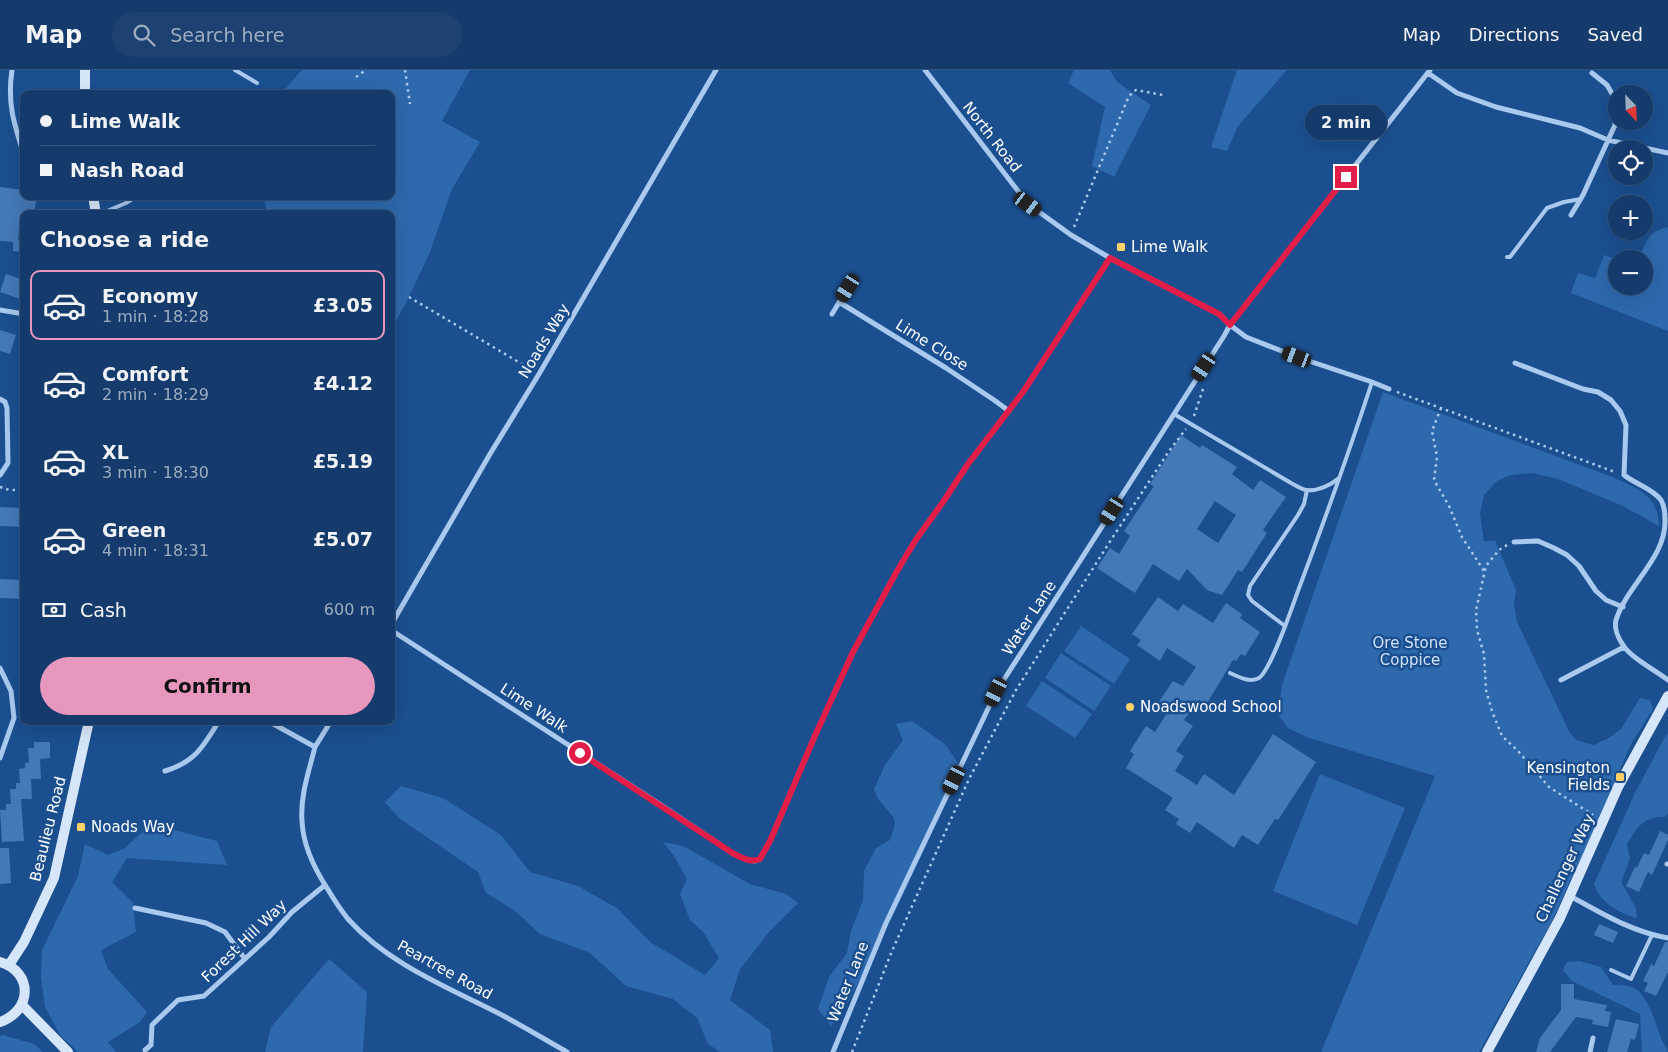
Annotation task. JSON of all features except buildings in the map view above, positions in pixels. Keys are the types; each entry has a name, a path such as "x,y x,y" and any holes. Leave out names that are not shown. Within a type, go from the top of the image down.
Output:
{"street":[{"path":"12,70 10,82 11,111 20,141"},
{"path":"85,70 85,90"},
{"name":"Noads Way","path":"395,618 716,70"},
{"name":"North Road","path":"925,70 1028,204 1071,235 1110,258 1219,314 1246,337 1389,389"},
{"path":"1429,71 1457,93 1496,107 1580,128 1608,140"},
{"name":"Water Lane","path":"833,1052 886,922 996,692 1230,325 1429,71"},
{"path":"1571,215 1615,126 1614,97 1607,85 1592,73"},
{"path":"1653,150 1668,153"},
{"name":"Lime Walk","path":"395,633 722,846 748,860 760,859 771,839 832,697 869,620 915,541 968,464 1009,411 1053,348 1110,258"},
{"path":"832,314 848,288"},
{"name":"Lime Close","path":"840,302 1009,411"},
{"path":"0,310 20,313"},
{"path":"1515,363 1584,389 1598,392 1611,400 1620,411 1626,425 1624,475 1632,482 1652,492 1662,501 1666,526 1662,543 1616,622 1617,635 1624,647 1668,680"},
{"path":"0,399 5,402 7,408 8,463 0,476"},
{"path":"1514,542 1538,541 1568,556 1579,566 1596,591 1606,600 1623,607"},
{"path":"1662,543 1668,546"},
{"path":"1561,680 1624,647"},
{"path":"0,668 11,691 14,718 0,758"},
{"name":"Challenger Way","path":"1487,1052 1560,918 1618,787 1668,696"},
{"name":"Beaulieu Road","path":"4,964 24,942 54,878 88,725"},
{"path":"165,771 180,766 202,748 216,725"},
{"path":"275,725 314,747 328,725"},
{"name":"Peartree Road","path":"314,747 303,793 302,823 309,855 316,872 349,920 393,956 426,976 515,1022 567,1052"},
{"name":"Forest Hill Way","path":"145,1050 151,1045 152,1025 178,1000 204,996 245,959 292,912 325,885"},
{"path":"1570,895 1632,928 1668,938"},
{"path":"135,908 206,923 225,932 245,959"},
{"path":"0,1022 9,1019 17,1013 25,996 22,978 16,970 4,964"},
{"path":"22,1005 68,1052"},
{"path":"1590,1052 1593,1038"}],"lane":[{"path":"235,70 257,82"},
{"path":"1507,257 1510,257 1547,208 1580,199"},
{"path":"108,210 131,200"},
{"path":"1230,673 1246,680 1258,678 1266,671 1285,626 1372,382"},
{"path":"1174,414 1291,483 1307,490 1334,483 1340,476"},
{"path":"1285,626 1252,601 1248,595 1250,586 1298,515 1304,504 1307,490"},
{"path":"1611,970 1631,979 1652,935"}],"path":[{"path":"356,77 366,70"},
{"path":"405,70 410,104"},
{"path":"1071,235 1130,96 1136,90 1163,95"},
{"path":"409,297 539,374"},
{"path":"852,1052 892,951 969,779 1016,690 1169,451 1195,416 1204,385 1204,367"},
{"path":"1389,389 1624,475"},
{"path":"1441,408 1432,431 1437,457 1434,480 1449,506 1462,537 1484,571"},
{"path":"0,487 9,490 20,490"},
{"path":"1514,542 1499,550 1486,566 1476,610 1477,630 1484,654 1486,690 1492,711 1502,736 1518,751 1549,787 1603,820"}],"green space":[{"path":"302,70 470,70 442,121 480,142 452,189 430,252 395,322 395,210 266,210 265,200 395,200 395,90 284,90"},
{"path":"1074,70 1110,70 1117,82 1151,105 1114,177 1092,166 1105,107 1068,83"},
{"path":"1237,70 1287,70 1238,126 1227,151 1211,147"},
{"path":"1668,227 1668,331 1571,293 1578,273 1595,278 1604,255 1608,256 1608,295 1653,295 1653,250 1642,250 1648,240 1653,240 1653,234"},
{"name":"Ore Stone Coppice","path":"1383,392 1615,478 1646,495 1655,507 1658,516 1659,526 1623,506 1558,479 1532,473 1511,475 1497,481 1484,495 1480,514 1484,541 1495,541 1516,590 1514,604 1517,622 1570,733 1576,740 1593,745 1607,739 1621,729 1640,698 1650,700 1653,709 1631,744 1552,921 1479,1052 1321,1052 1435,776 1306,737 1288,728 1278,714 1282,685"},
{"path":"1081,626 1130,659 1114,684 1064,651"},
{"path":"1061,653 1111,686 1094,711 1045,678"},
{"path":"1042,681 1092,714 1075,738 1026,706"},
{"path":"912,721 945,744 962,769 893,916 848,1002 831,1026 818,1009 829,977 847,953 851,931 863,900 864,871 876,848 890,840 895,823 893,817 879,801 874,789 885,765 903,740 896,724"},
{"path":"1668,733 1668,813 1665,817 1657,817 1642,824 1627,844 1630,859 1621,882 1636,908 1637,918 1605,902 1594,884 1635,793"},
{"path":"1320,774 1405,808 1357,925 1273,891"},
{"path":"401,786 443,798 501,835 530,872 578,886 617,908 650,942 705,975 719,958 704,933 690,920 680,894 687,879 674,856 663,842 683,846 750,884 786,894 798,903 769,932 740,969 730,1000 770,1030 773,1052 720,1052 708,1044 697,1018 673,999 626,986 590,953 540,934 514,910 486,893 478,872 400,819 385,802"},
{"path":"151,824 217,841 227,865 127,858 112,882 133,903 136,932 101,950 108,969 147,1012 140,1022 108,1042 116,1052 78,1052 60,1035 45,1007 41,978 42,950 78,876 85,844 108,855 125,848"},
{"path":"329,959 367,992 363,1052 265,1052 271,1027"},
{"path":"1580,961 1601,967 1613,985 1629,986 1641,994 1650,1008 1668,1052 1642,1052 1640,1014 1572,981 1563,970 1567,962"},
{"path":"3,1035 34,1044 43,1052 0,1052 0,1036"}],"place":[{"name":"Lime Walk","path":"1121,247"},
{"name":"Noadswood School","path":"1130,707"},
{"name":"Kensington Fields","path":"1620,777"},
{"name":"Noads Way","path":"81,827"}],"route":[{"path":"580,753 734,854 748,860 760,859 771,839 853,652 896,573 915,541 968,464 1023,392 1053,348 1110,258 1219,314 1230,325 1346,177"}]}
